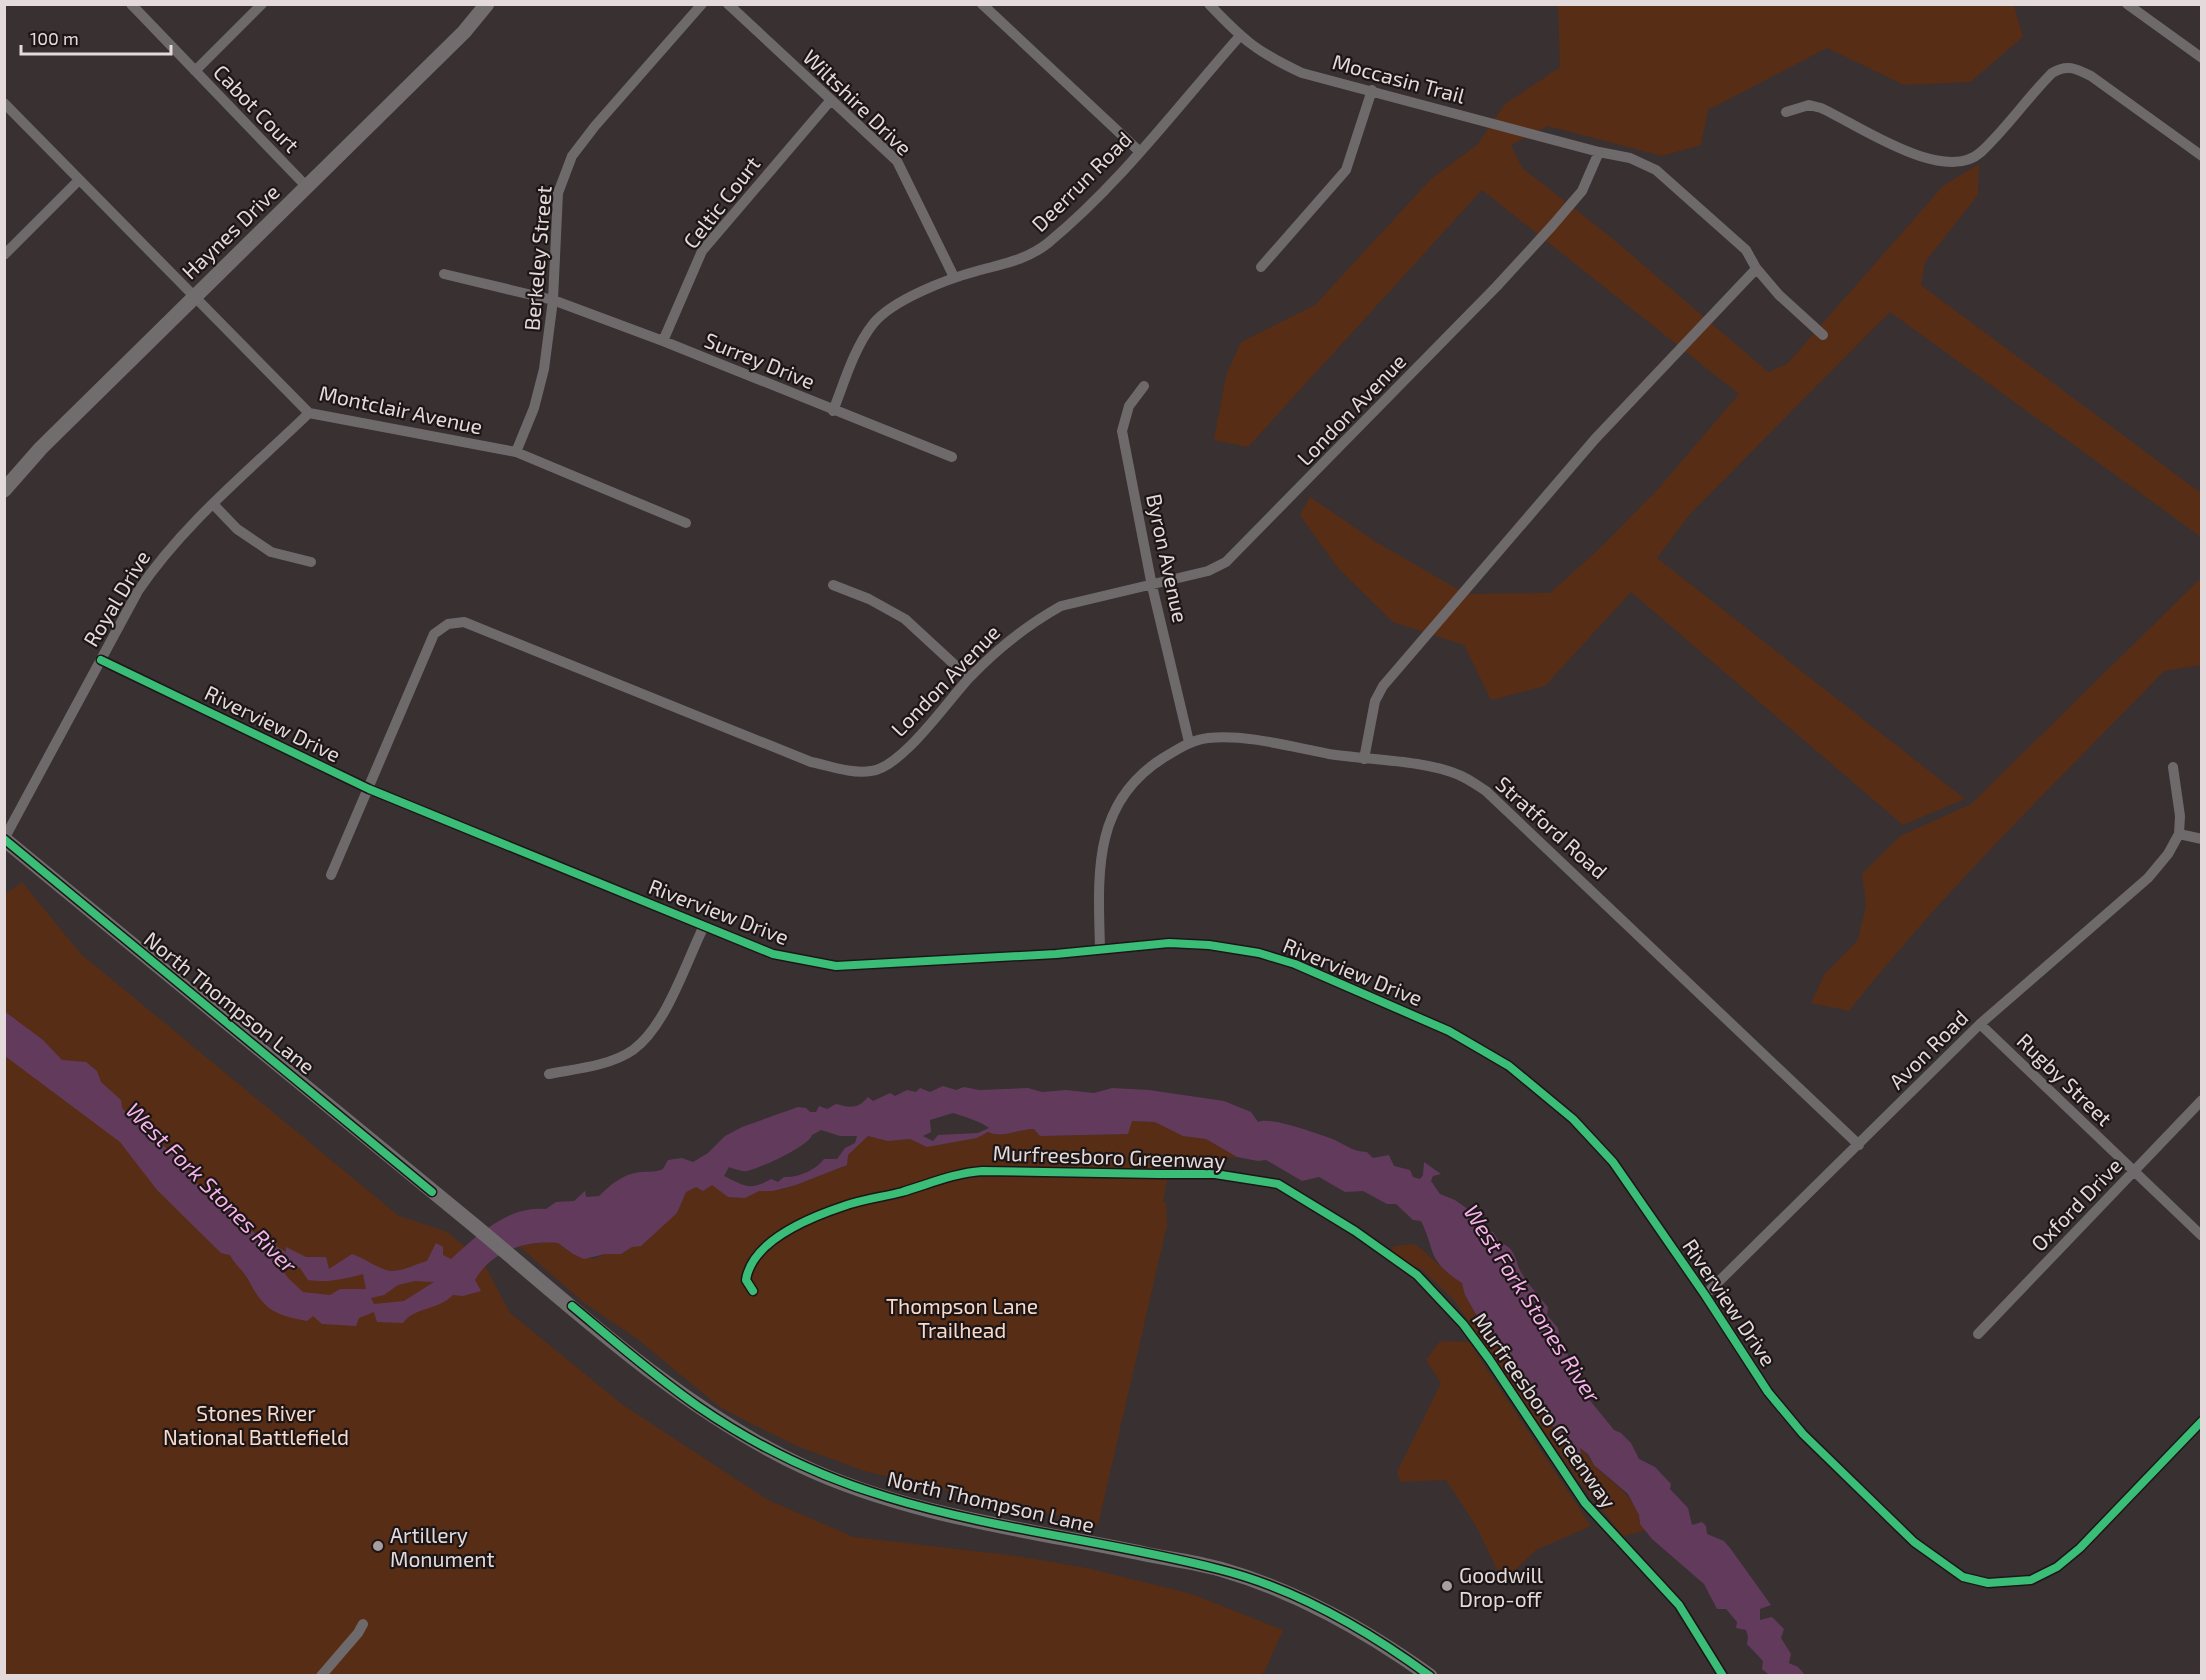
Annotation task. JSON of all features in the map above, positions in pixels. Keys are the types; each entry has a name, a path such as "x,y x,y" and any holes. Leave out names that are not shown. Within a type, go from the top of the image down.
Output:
{"main road":[{"name":"Haynes Drive","path":"4,490 40,448 464,32 487,4"},
{"name":"North Thompson Lane","path":"4,839 432,1192 698,1406 803,1466 886,1497 940,1511 1220,1569 1305,1600 1368,1634 1430,1676"}],"street":[{"name":"Cabot Court","path":"130,4 306,186"},
{"path":"195,71 262,4"},
{"name":"Berkeley Street","path":"516,452 534,408 542,379 553,300 558,193 572,156 595,126 702,4"},
{"name":"Wiltshire Drive","path":"728,4 897,161 954,277"},
{"path":"982,4 1139,151"},
{"name":"Moccasin Trail","path":"1209,4 1239,36 1264,55 1302,73 1599,152 1630,158 1656,171 1746,250 1756,269 1779,295 1823,334"},
{"path":"2127,4 2202,58"},
{"name":"Deerrun Road","path":"833,411 863,339 872,324 885,311 954,277 1030,256 1078,216 1139,151 1239,36"},
{"path":"1786,112 1809,105 1821,108 1916,155 1942,161 1964,161 1981,152 2052,73 2063,67 2071,67 2091,76 2202,156"},
{"path":"1261,267 1346,170 1354,153 1372,90"},
{"name":"Celtic Court","path":"663,341 702,251 830,101"},
{"name":"Montclair Avenue","path":"4,103 309,413 516,452 686,524"},
{"name":"London Avenue","path":"331,875 434,634 447,624 464,622 811,762 848,770 872,772 890,762 912,744 969,678 1012,638 1061,606 1152,586 1208,571 1226,562 1304,485 1544,235 1582,191 1599,152"},
{"path":"4,255 79,180"},
{"path":"1364,759 1375,701 1383,686 1595,439 1756,269"},
{"name":"Surrey Drive","path":"444,274 553,300 663,341 952,458"},
{"name":"Byron Avenue","path":"1144,386 1129,406 1122,431 1152,586 1189,742"},
{"name":"Royal Drive","path":"4,839 138,591 159,560 213,504 309,413"},
{"path":"213,504 237,529 271,552 311,562"},
{"path":"833,585 869,599 905,619 969,678"},
{"name":"Riverview Drive","path":"100,660 369,789 703,928 773,954 836,966 1056,954 1169,943 1209,945 1259,953 1295,963 1449,1031 1509,1066 1573,1119 1612,1162 1705,1295 1768,1392 1803,1434 1914,1542 1963,1577 1988,1583 2009,1583 2031,1580 2057,1567 2080,1548 2202,1421"},
{"name":"Stratford Road","path":"1100,948 1098,879 1101,851 1108,822 1122,798 1148,768 1189,742 1232,737 1364,759 1430,767 1459,775 1486,791 1859,1145"},
{"name":"Avon Road","path":"1705,1295 1980,1024 2148,878 2168,854 2191,836 2180,816 2173,767"},
{"path":"549,1074 602,1063 632,1051 655,1029 703,928"},
{"name":"Rugby Street","path":"1980,1024 2202,1236"},
{"name":"Oxford Drive","path":"1978,1334 2202,1100"},
{"path":"321,1676 358,1634 363,1624"}],"green space":[{"path":"1558,5 2014,5 2023,37 1970,82 1904,85 1827,48 1708,110 1701,145 1662,156 1548,126 1511,145 1522,168 1607,234 1768,372 1787,364 1943,186 1979,164 1978,195 1925,262 1921,285 2201,493 2201,537 1890,312 1690,514 1657,558 1965,799 1903,825 1631,592 1545,686 1491,700 1464,645 1393,622 1337,567 1300,515 1310,497 1376,542 1466,594 1550,593 1598,550 1659,488 1739,394 1482,190 1248,447 1214,440 1226,375 1241,342 1315,305 1432,178 1478,144 1505,104 1560,67"},
{"path":"2201,578 2201,665 2164,671 2042,795 1923,922 1849,1011 1811,1003 1824,975 1858,940 1866,905 1862,874 1900,836 1971,804"},
{"name":"Stones River National Battlefield","path":"22,882 81,954 399,1216 447,1232 482,1260 510,1313 623,1405 768,1500 854,1537 1017,1556 1087,1568 1192,1594 1283,1630 1265,1671 1259,1676 5,1676 4,895"},
{"name":"Thompson Lane Trailhead","path":"1132,1121 1155,1122 1183,1136 1206,1139 1237,1157 1170,1166 1163,1201 1166,1203 1167,1225 1098,1525 864,1471 797,1446 720,1407 636,1338 583,1302 519,1246 546,1242 558,1243 573,1254 594,1259 605,1254 621,1254 677,1213 686,1192 696,1187 703,1191 712,1184 728,1197 745,1198 759,1191 773,1191 796,1185 847,1165 848,1155 868,1136 888,1141 911,1139 927,1147 977,1138 988,1132 1006,1134 1028,1129 1034,1129 1040,1136 1127,1134"},
{"path":"1414,1244 1462,1283 1465,1295 1486,1332 1509,1356 1515,1370 1528,1383 1530,1398 1541,1408 1558,1434 1568,1443 1575,1458 1583,1461 1580,1447 1595,1466 1623,1491 1635,1506 1640,1524 1647,1530 1623,1536 1577,1479 1453,1299 1420,1268 1411,1266 1391,1251 1394,1246"},
{"path":"1440,1341 1469,1342 1591,1526 1536,1550 1503,1582 1476,1526 1446,1480 1401,1482 1397,1472 1441,1383 1426,1360"}],"water":[{"name":"West Fork Stones River","path":"4,1011 43,1040 62,1060 86,1062 97,1071 101,1082 121,1100 122,1108 145,1132 182,1160 205,1195 219,1204 227,1202 238,1209 244,1218 245,1227 286,1252 286,1247 306,1257 326,1257 329,1269 352,1254 386,1270 402,1270 427,1261 436,1243 443,1247 443,1255 451,1259 472,1240 507,1217 532,1209 546,1209 556,1202 574,1201 585,1191 586,1197 599,1196 612,1184 628,1175 663,1169 668,1160 682,1158 693,1162 708,1153 725,1136 742,1127 798,1107 816,1112 819,1106 827,1109 836,1104 854,1106 861,1104 868,1097 873,1101 890,1093 895,1096 907,1090 916,1092 920,1088 930,1092 943,1086 956,1090 964,1087 979,1090 1028,1088 1042,1092 1066,1090 1094,1093 1112,1088 1149,1090 1224,1101 1251,1112 1258,1122 1272,1121 1304,1129 1367,1152 1373,1158 1389,1155 1394,1166 1410,1170 1413,1177 1420,1179 1423,1175 1424,1162 1441,1174 1433,1176 1431,1181 1440,1194 1455,1200 1476,1215 1483,1231 1493,1232 1500,1243 1511,1249 1524,1277 1548,1307 1547,1315 1558,1328 1559,1336 1568,1355 1567,1360 1579,1387 1614,1430 1621,1433 1631,1443 1639,1459 1655,1467 1671,1484 1670,1489 1688,1508 1692,1525 1702,1522 1706,1526 1707,1534 1724,1541 1730,1548 1771,1605 1760,1609 1760,1620 1772,1617 1784,1629 1781,1638 1791,1654 1789,1663 1798,1667 1805,1675 1769,1675 1762,1669 1763,1661 1747,1644 1746,1630 1736,1628 1737,1622 1726,1609 1717,1609 1704,1584 1652,1539 1640,1524 1639,1515 1628,1494 1594,1465 1588,1454 1580,1448 1585,1471 1581,1468 1568,1443 1558,1434 1541,1408 1530,1398 1528,1383 1486,1332 1465,1295 1462,1283 1437,1261 1421,1221 1413,1220 1396,1204 1387,1204 1363,1191 1345,1192 1319,1177 1302,1181 1266,1160 1258,1161 1237,1157 1206,1139 1183,1136 1155,1122 1132,1121 1128,1134 1040,1136 1034,1129 1028,1129 1006,1134 988,1132 977,1138 927,1147 910,1139 888,1141 868,1136 848,1155 847,1165 796,1185 773,1191 759,1191 745,1198 728,1197 712,1185 703,1191 696,1187 686,1192 677,1213 641,1246 632,1247 621,1254 605,1254 584,1259 558,1243 534,1243 510,1249 490,1262 475,1280 481,1291 463,1296 453,1295 441,1303 413,1314 403,1323 377,1322 374,1312 359,1318 356,1326 322,1324 313,1316 307,1321 296,1319 272,1310 266,1305 230,1255 221,1253 157,1190 120,1142 5,1056","holes":["953,1113 977,1121 989,1128 978,1133 938,1135 933,1141 923,1136 931,1132 930,1120","821,1130 840,1136 857,1136 855,1143 845,1148 837,1159 824,1159 816,1167 795,1176 784,1177 778,1182 771,1179 757,1185 746,1186 724,1176 729,1167 747,1171 773,1161 803,1145 812,1135","276,1258 300,1268 308,1280 329,1281 363,1274 366,1289 340,1289 330,1295 303,1292 287,1277","415,1281 434,1282 404,1301 374,1304 371,1298 384,1295 398,1285"]}],"cycle path":[{"path":"101,660 369,789 773,954 836,966 1056,954 1169,943 1209,945 1259,953 1295,964 1449,1031 1509,1066 1573,1119 1613,1162 1705,1295 1768,1392 1803,1434 1914,1542 1963,1577 1988,1583 2031,1580 2057,1567 2080,1548 2202,1421"},
{"path":"4,839 432,1192"},
{"name":"Murfreesboro Greenway","path":"753,1291 746,1280 751,1266 759,1253 785,1232 851,1204 902,1192 961,1174 982,1171 1215,1174 1278,1184 1355,1231 1417,1275 1463,1324 1585,1503 1679,1605 1723,1676"},
{"path":"572,1306 699,1407 743,1435 813,1470 862,1489 928,1508 1010,1527 1177,1559 1247,1577 1302,1599 1355,1626 1430,1676"}],"place":[{"name":"Artillery Monument","path":"378,1546"},
{"name":"Goodwill Drop-off","path":"1447,1586"}]}
